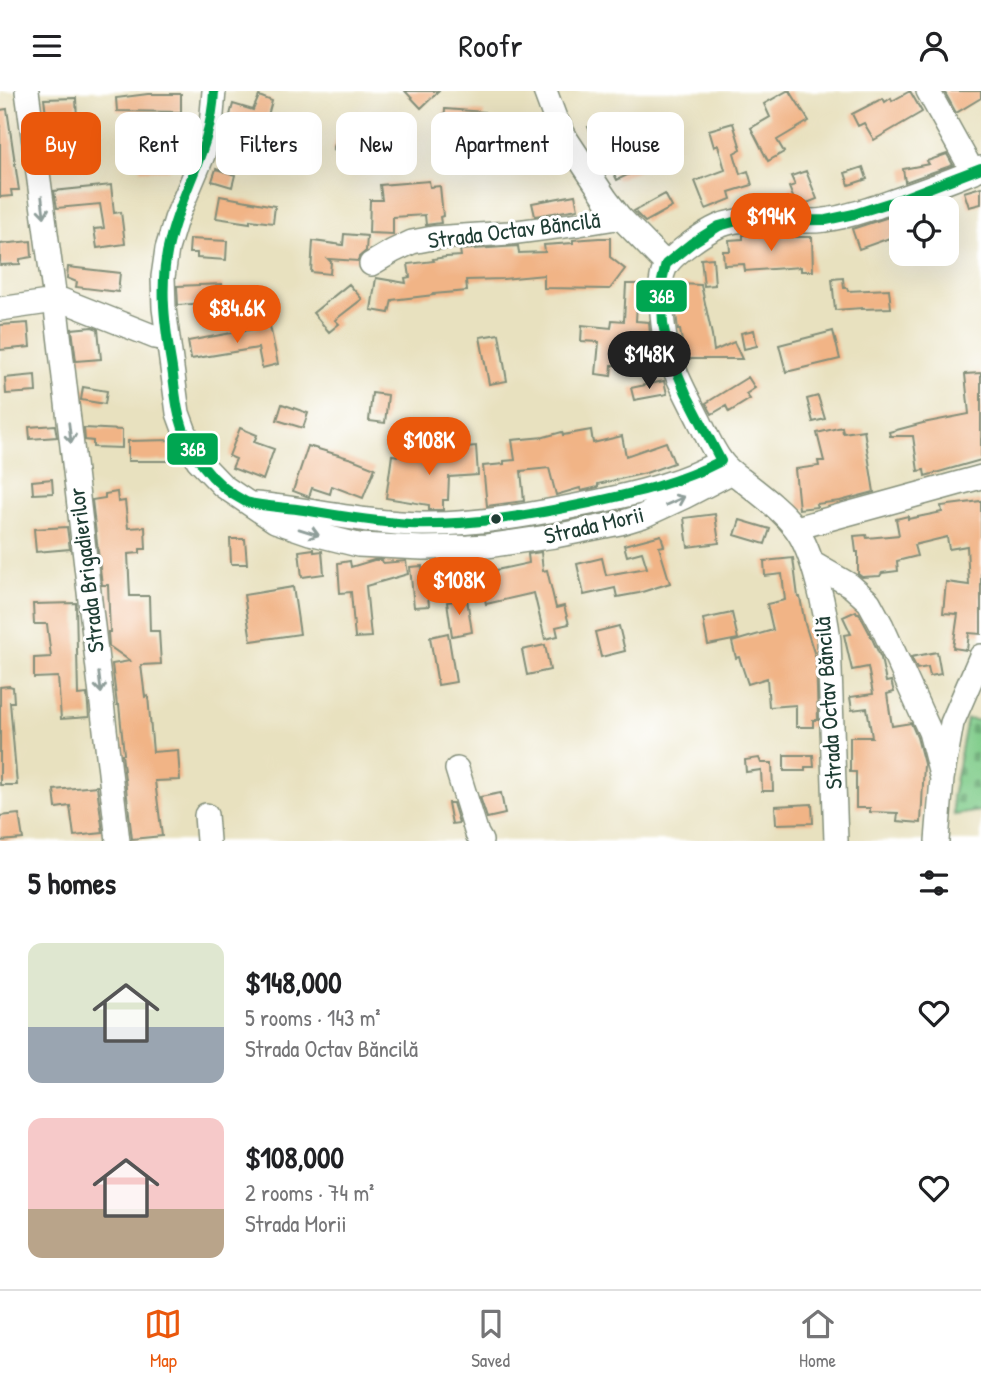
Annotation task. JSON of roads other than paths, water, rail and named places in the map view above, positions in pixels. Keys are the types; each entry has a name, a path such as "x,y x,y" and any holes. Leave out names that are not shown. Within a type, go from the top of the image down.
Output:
{"street":[{"name":"Strada Brigadierilor","path":"27,91 55,300 118,841"},
{"name":"Strada Morii","path":"214,91 213,114 208,135 176,219 167,249 163,277 167,339 178,413 198,460 223,486 275,521 358,545 468,547 573,533 643,516 684,497 727,467"},
{"name":"Strada Octav Băncilă","path":"545,91 567,140 606,199 666,264 661,285 663,324 669,353 711,444 727,467 796,528 804,541 828,629 836,841"},
{"path":"666,264 719,226 737,221 826,220 854,214 977,170 928,91"},
{"name":"Strada Octav Băncilă","path":"371,264 411,243 433,238 509,233 619,216"},
{"path":"0,309 55,300 70,302 155,337 167,339"},
{"name":"Strada Morii","path":"247,503 362,520 421,524 486,520 569,507 650,489 727,467"},
{"path":"796,528 981,477"},
{"path":"569,507 573,533"},
{"path":"468,521 468,547"},
{"path":"812,563 850,586 869,602 930,732 942,779"},
{"path":"937,841 942,779 952,723 981,656"},
{"path":"457,769 481,841"},
{"path":"206,815 208,841"}]}
